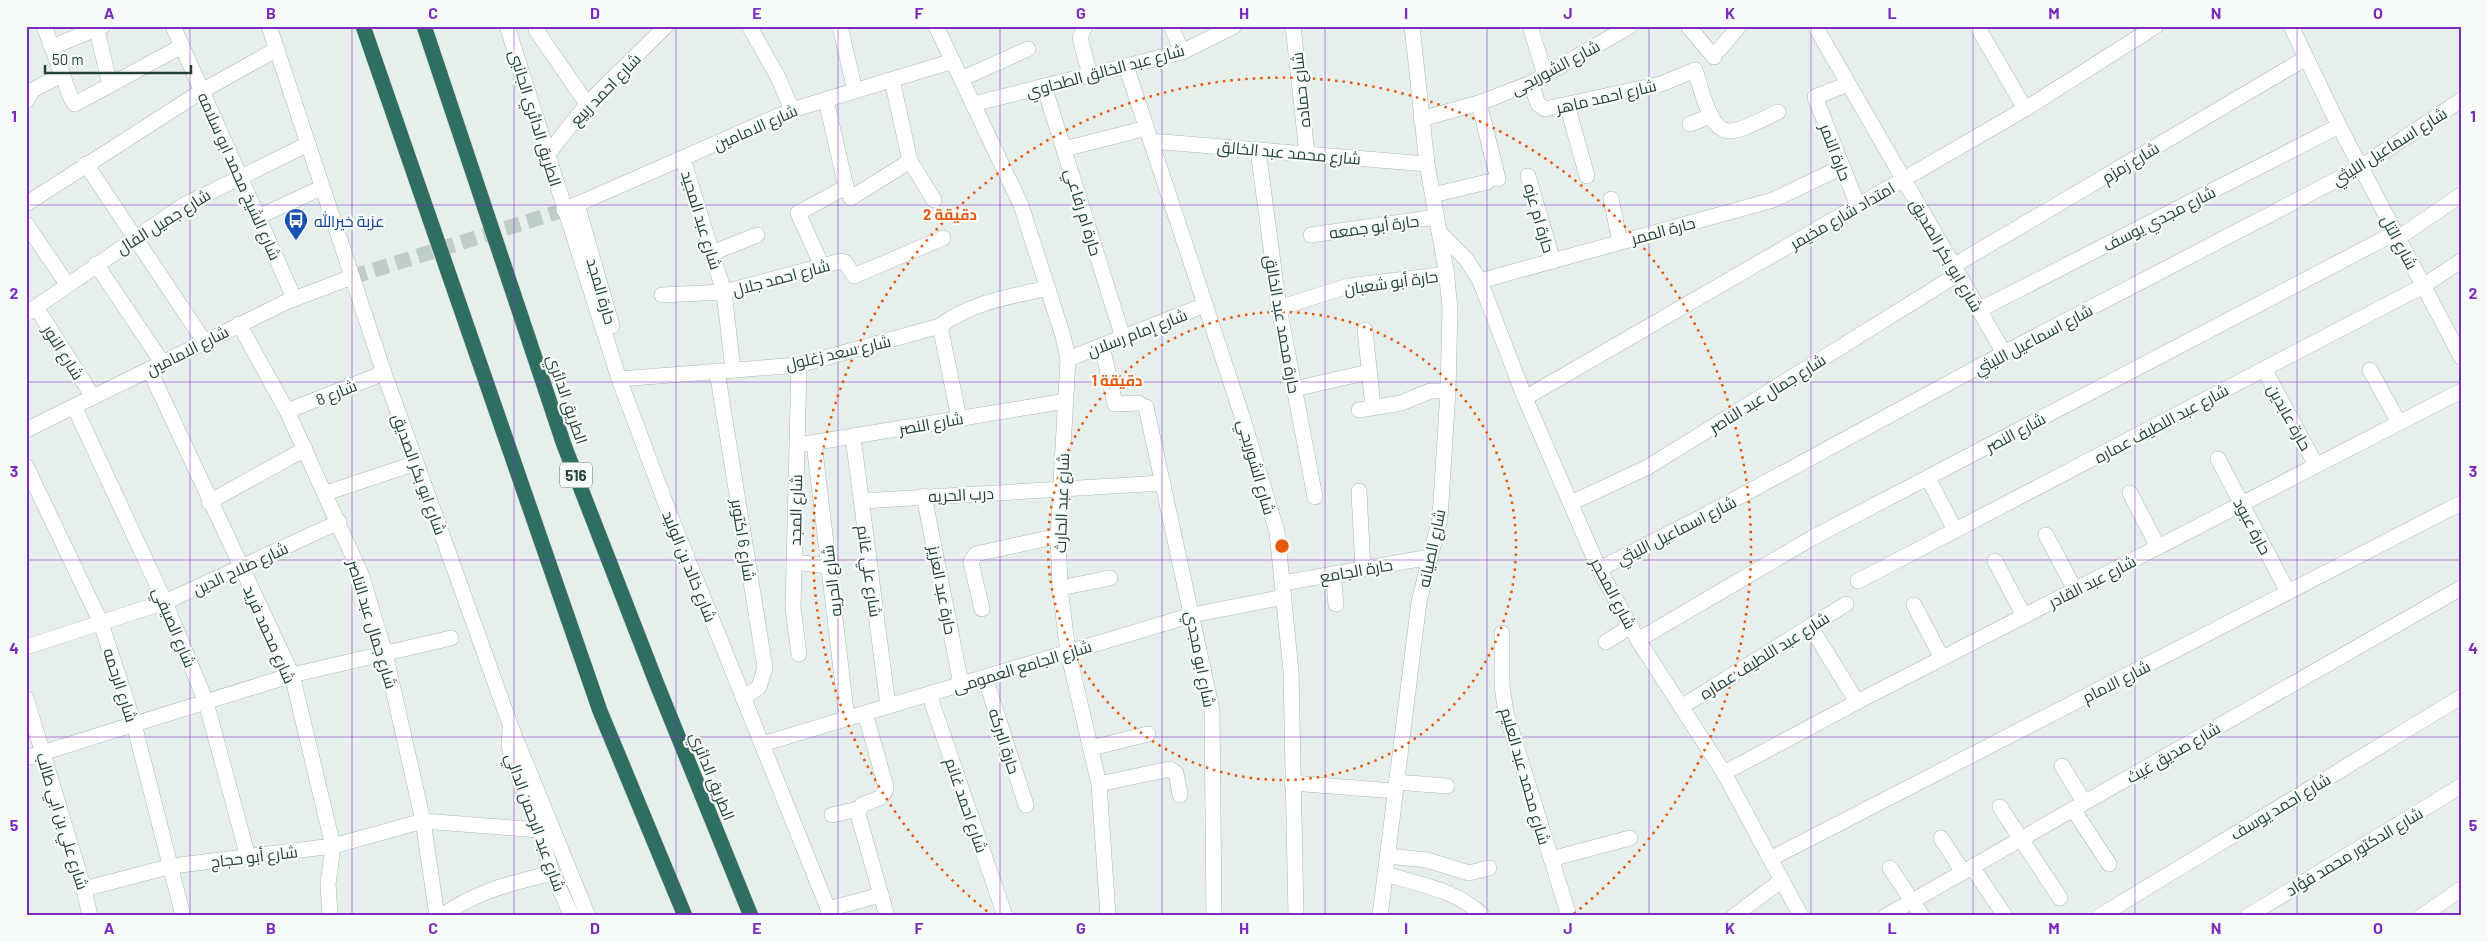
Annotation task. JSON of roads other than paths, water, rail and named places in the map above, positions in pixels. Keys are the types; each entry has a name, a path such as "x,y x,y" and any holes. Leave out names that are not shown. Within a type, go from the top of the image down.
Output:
{"highway":[{"path":"363,26 600,711 685,916"},
{"name":"الطريق الدائري","path":"424,26 564,445 658,687 751,916"}],"street":[{"path":"44,26 71,98 75,104 182,46"},
{"name":"شارع الشيخ محمد ابو سلامه","path":"173,26 294,298"},
{"name":"شارع ابو بكر الصديق","path":"269,26 384,373 416,463 511,727 588,916"},
{"name":"الطريق الدائري الجانبى","path":"507,26 547,155 571,207"},
{"path":"749,26 778,77 792,110"},
{"path":"840,26 855,91"},
{"name":"شارع عبد الحارث","path":"936,26 1021,205 1063,336 1068,359 1058,536 1060,588 1068,652 1099,784 1108,916"},
{"path":"1085,26 1080,38 1090,75"},
{"path":"1171,26 1182,52"},
{"name":"شارع عبد الخالق الطحاوي","path":"973,104 1182,52 1234,26"},
{"name":"شارع حماده","path":"1293,26 1307,154"},
{"name":"شارع الصيانه","path":"1380,916 1418,602 1440,518 1448,391 1450,308 1447,274 1427,164 1412,26"},
{"path":"1530,26 1546,75"},
{"name":"شارع الشوربجى","path":"1421,119 1479,103 1531,83 1630,26"},
{"path":"1688,26 1716,54 1739,26"},
{"name":"شارع ابو بكر الصديق","path":"1815,26 2004,353"},
{"path":"1977,26 2025,109"},
{"name":"شارع التل","path":"2291,26 2339,126 2461,357"},
{"path":"52,47 98,27 110,85"},
{"name":"شارع احمد ربيع","path":"547,155 587,104 657,29"},
{"name":"امتداد شارع مخيمر","path":"1525,398 2025,109 2146,29"},
{"path":"536,30 587,104"},
{"path":"26,204 202,91 276,49"},
{"path":"961,78 1028,49"},
{"name":"شارع زمزم","path":"1956,270 2306,58"},
{"name":"شارع الامامين","path":"571,207 792,110 953,61"},
{"name":"شارع الشوربجي","path":"1126,66 1242,416 1276,532 1284,590 1291,671 1296,916"},
{"name":"شارع احمد ماهر","path":"1531,83 1541,107 1549,109 1660,84 1696,70 1711,116"},
{"path":"26,101 33,90 63,74"},
{"path":"892,80 910,161 934,200"},
{"name":"حارة النمر","path":"1848,84 1815,97 1858,206"},
{"name":"حارة ام رفاعي","path":"1044,86 1123,338"},
{"path":"826,100 849,196 855,198 910,161"},
{"name":"شارع اسماعيل الليثي","path":"1599,569 1700,518 2004,353 2361,167 2461,100"},
{"path":"1432,195 1492,181 1479,103"},
{"path":"1567,105 1587,176"},
{"path":"1690,124 1711,116 1715,124 1721,129 1730,131 1778,112"},
{"name":"شارع مجدي يوسف","path":"1978,310 2339,126"},
{"name":"شارع محمد عبد الخالق","path":"1064,149 1149,135 1258,150 1427,164"},
{"name":"شارع جميل الفال","path":"31,310 184,205 308,144"},
{"name":"حارة محمد عبد الخالق","path":"1258,150 1278,308 1315,497"},
{"name":"شارع عبد المجيد","path":"683,159 724,292 733,370"},
{"path":"86,164 204,341"},
{"name":"حارة الممر","path":"1480,281 1773,200 1842,167"},
{"name":"حارة ام عزه","path":"1528,176 1553,261"},
{"path":"822,266 798,213 846,187"},
{"path":"258,217 322,188"},
{"name":"شارع النصر","path":"1606,642 1634,633 1812,538 2397,236 2461,195"},
{"path":"1611,200 1620,242"},
{"name":"شارع خالد بن الوليد","path":"571,207 623,379 743,698 830,912"},
{"name":"حارة أبو جمعه","path":"1311,235 1437,217"},
{"path":"26,224 67,284"},
{"name":"شارع المحجر","path":"1440,232 1466,259 1480,281 1525,398 1599,569 1634,633 1724,773 1801,916"},
{"path":"712,254 757,235"},
{"name":"شارع احمد جلال","path":"662,295 724,292 843,261 854,276 943,238"},
{"name":"شارع عبد اللطيف عماره","path":"1858,581 2423,286 2461,261"},
{"name":"شارع محمد فريد","path":"96,264 155,366 210,502 240,569 292,675 333,846 328,884 330,916"},
{"name":"شارع جمال عبد الناصر","path":"1571,503 1648,467 1956,270"},
{"name":"حارة أبو شعبان","path":"1278,308 1348,286 1447,274"},
{"name":"شارع الامامين","path":"26,430 294,298 352,277"},
{"name":"شارع سعد زغلول","path":"623,379 798,364 940,326 957,313 978,304 1048,288"},
{"name":"شارع إمام رسلان","path":"1068,359 1206,305"},
{"name":"شارع النور","path":"31,310 92,397"},
{"name":"شارع جمال عبد الناصر","path":"239,324 287,412 326,492 362,574 385,653 423,821 437,916"},
{"path":"940,326 960,418"},
{"path":"1366,330 1369,372 1366,408 1401,403 1430,391 1448,391"},
{"name":"شارع ابو مجدي","path":"1102,346 1115,404 1143,405 1163,483 1212,710 1214,916"},
{"name":"شارع المجد","path":"798,364 793,608 799,654"},
{"name":"حارة عابدين","path":"2264,369 2316,465"},
{"path":"2370,370 2399,423"},
{"name":"شارع 6 اكتوبر","path":"717,372 765,668 759,687 743,698"},
{"path":"1294,389 1369,372"},
{"name":"شارع 8","path":"287,412 384,373"},
{"name":"شارع عبد القادر","path":"1724,773 1857,702 2461,391"},
{"name":"شارع النصر","path":"797,446 1066,401"},
{"name":"شارع الصيفي","path":"74,406 165,602 206,702 248,857"},
{"name":"شارع علي غانم","path":"853,436 888,706"},
{"name":"شارع الحريه","path":"814,443 847,718"},
{"path":"210,502 305,449"},
{"name":"حارة عبود","path":"2218,459 2288,592"},
{"path":"326,492 416,463"},
{"name":"شارع الرحمه","path":"26,466 101,623 134,724 184,916"},
{"path":"1928,478 1955,530"},
{"name":"درب الحريه","path":"861,501 1163,483"},
{"path":"1359,491 1364,569"},
{"path":"2130,493 2158,547"},
{"name":"حارة عبد العزيز","path":"924,496 961,684"},
{"name":"شارع الامام","path":"1770,859 2461,503"},
{"name":"شارع صلاح الدين","path":"26,647 165,602 339,522"},
{"path":"2046,535 2075,590"},
{"path":"982,609 972,562 976,554 1058,536"},
{"name":"حارة الجامع","path":"1284,590 1333,574 1430,558"},
{"path":"1995,561 2024,616"},
{"path":"794,562 829,566"},
{"path":"1333,574 1336,604"},
{"path":"1060,588 1110,578"},
{"name":"شارع صديق غيث","path":"1886,916 2461,588"},
{"name":"شارع الجامع العمومى","path":"762,744 1192,615 1284,590"},
{"name":"شارع عبد اللطيف عماره","path":"1681,707 1846,604"},
{"path":"1914,605 1942,658"},
{"path":"1810,626 1857,702"},
{"name":"شارع محمد عبد العليم","path":"1502,633 1502,686 1506,713 1569,916"},
{"path":"26,758 292,675 451,638"},
{"name":"حارة البركه","path":"985,677 1026,805"},
{"name":"شارع احمد غانم","path":"929,694 1005,916"},
{"name":"شارع احمد يوسف","path":"2100,916 2461,697"},
{"name":"شارع علي بن ابي طالب","path":"26,698 84,889 90,916"},
{"path":"832,815 859,809 866,802 881,798 886,786 866,713"},
{"name":"شارع عبد الرحمن الدالي","path":"511,727 509,751 539,830 552,873 572,916"},
{"path":"1091,748 1148,734"},
{"path":"2062,766 2079,806 2109,864"},
{"path":"1099,784 1170,769 1176,773 1180,795"},
{"path":"1292,783 1396,787 1447,786"},
{"name":"شارع الدكتور محمد فؤاد","path":"2248,916 2461,786"},
{"path":"2000,807 2060,898"},
{"path":"859,809 859,819 887,916"},
{"name":"شارع أبو حجاج","path":"84,889 172,866 333,846 423,821 539,830"},
{"path":"1551,859 1630,838"},
{"path":"1941,838 2005,916"},
{"path":"1387,856 1427,860 1469,873 1489,868"},
{"path":"1890,868 1922,916"},
{"path":"442,916 474,896 488,890 552,873"},
{"path":"1385,874 1445,891 1462,899 1483,916"},
{"path":"1734,916 1782,880"},
{"path":"2422,916 2461,889"},
{"path":"830,912 881,895"}],"tunnel":[{"path":"352,277 564,210"}],"place":[{"name":"عزبة خيرالله","path":"296,241"}]}
